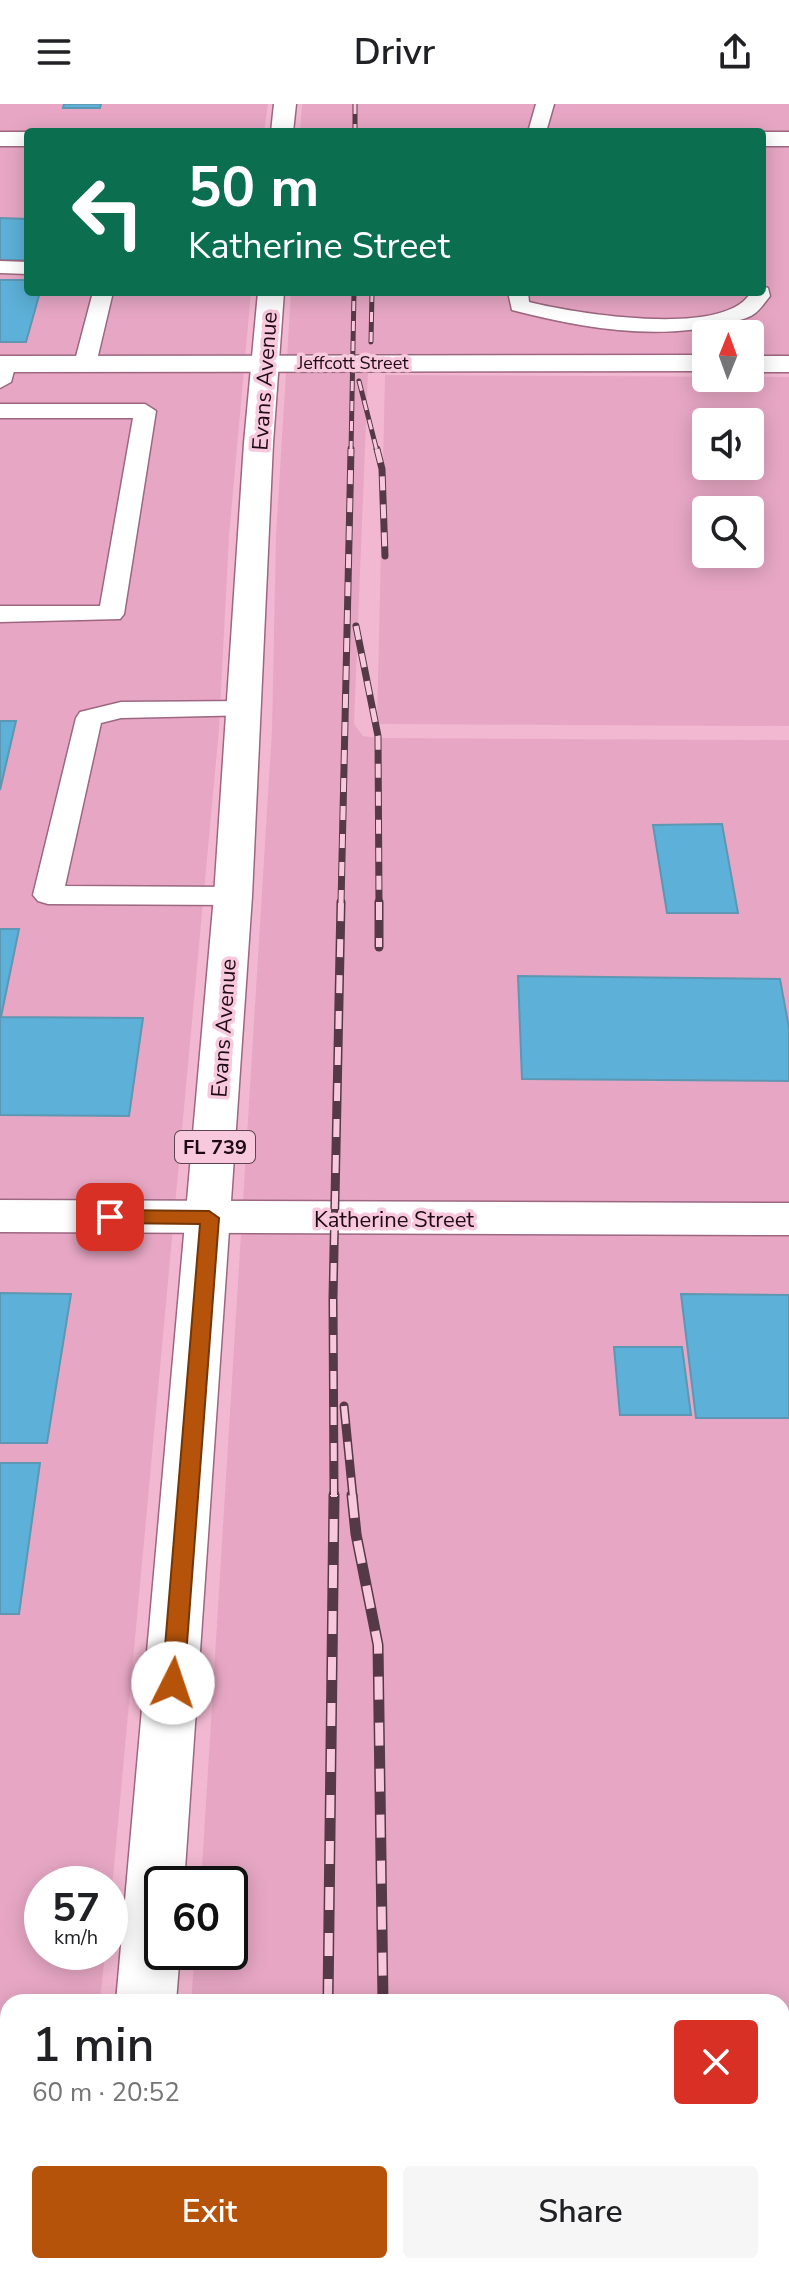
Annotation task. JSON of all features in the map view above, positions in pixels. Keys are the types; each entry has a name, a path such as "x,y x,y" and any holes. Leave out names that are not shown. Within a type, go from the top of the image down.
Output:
{"main road":[{"path":"282,128 285,104"},
{"path":"0,139 24,139"},
{"path":"766,139 789,139"},
{"name":"Evans Avenue","path":"147,1994 233,896 271,296"},
{"name":"Jeffcott Street","path":"2,370 85,364 692,363"},
{"path":"764,364 789,364"},
{"name":"Katherine Street","path":"0,1216 789,1219"}],"lane":[{"path":"538,128 545,104"},
{"path":"0,267 24,268"},
{"path":"85,364 102,296"},
{"path":"518,296 519,306 592,323 703,322 745,312 760,296"},
{"path":"0,411 145,411 111,614 0,614"},
{"path":"233,896 48,895 89,718 121,710 246,709"}],"shaded area":[{"path":"0,104 268,104 265,128 24,128 24,296 251,296 229,536 219,729 114,1866 24,1866 24,1970 103,1970 101,1994 0,1994"},
{"path":"302,104 789,104 789,367 764,367 764,320 692,320 692,367 375,368 368,372 354,724 363,736 376,738 789,740 789,1994 192,1994 194,1970 248,1970 248,1866 202,1866 272,729 276,535 291,296 766,296 766,128 300,128"},
{"path":"385,375 692,377 692,392 764,392 764,377 789,377 789,726 377,724"}],"building":[{"path":"64,104 101,104 100,108 63,108"},
{"path":"0,218 24,219 24,260 0,260"},
{"path":"0,280 24,280 24,296 39,296 26,342 0,342"},
{"path":"0,721 16,721 0,790"},
{"path":"722,824 738,913 667,913 653,825"},
{"path":"0,929 19,929 1,1017 143,1018 129,1116 0,1115"},
{"path":"518,976 780,979 789,1028 789,1081 522,1079"},
{"path":"0,1293 71,1294 47,1443 0,1443"},
{"path":"681,1294 789,1295 789,1418 696,1418"},
{"path":"614,1347 682,1347 691,1415 620,1415"},
{"path":"0,1463 40,1463 19,1614 0,1614"}],"railway":[{"path":"355,104 355,128"},
{"path":"351,451 354,296"},
{"path":"371,342 372,296"},
{"path":"359,381 377,451"},
{"path":"341,904 351,449"},
{"path":"377,449 382,469 385,556"},
{"path":"356,626 378,736 379,904"},
{"path":"334,1496 333,1298 341,902"},
{"path":"379,904 379,947"},
{"path":"344,1406 353,1497"},
{"path":"352,1495 356,1534 378,1645 383,1994"},
{"path":"328,1994 334,1496"}],"route":[{"path":"110,1217 209,1218 173,1683"}]}
